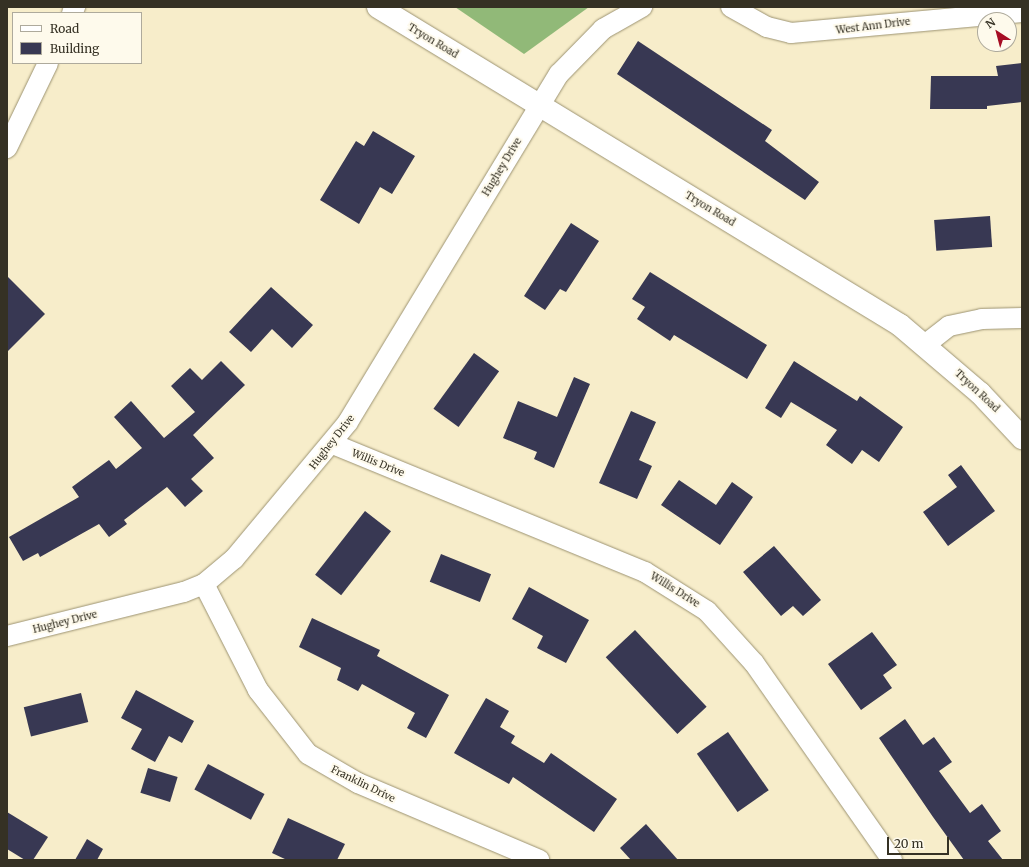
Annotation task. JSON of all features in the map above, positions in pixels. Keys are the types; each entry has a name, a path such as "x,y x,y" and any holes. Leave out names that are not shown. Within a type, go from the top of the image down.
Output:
{"street":[{"name":"Tryon Road","path":"378,7 875,309 926,344 980,393 1022,438"},
{"path":"539,105 588,40 642,7"},
{"name":"West Ann Drive","path":"731,7 767,27 791,33 1022,12"},
{"path":"7,148 48,64"},
{"name":"Hughey Drive","path":"7,636 163,599 204,584 234,559 333,444 539,105"},
{"path":"926,344 949,326 982,319 1022,318"},
{"name":"Willis Drive","path":"333,444 645,572 707,610 754,664 892,860"},
{"name":"Franklin Drive","path":"204,584 258,690 308,754 358,783 538,860"}],"green space":[{"path":"455,7 589,7 524,54"}],"building":[{"path":"638,41 772,130 765,141 819,182 805,200 617,74"},
{"path":"1022,63 1022,102 987,106 987,109 930,109 931,76 998,76 996,66"},
{"path":"373,131 415,156 392,194 380,187 359,224 320,200 356,141 364,146"},
{"path":"990,216 992,247 936,251 934,220"},
{"path":"571,223 599,241 566,292 560,289 545,310 524,296"},
{"path":"650,272 767,345 747,379 674,335 670,341 637,319 645,307 632,299"},
{"path":"7,276 45,314 7,352"},
{"path":"271,287 313,325 292,348 272,329 251,352 229,332"},
{"path":"474,353 499,371 459,427 433,409"},
{"path":"221,361 245,385 193,435 214,458 191,479 203,491 185,507 167,487 124,520 127,524 109,537 99,524 40,557 38,553 23,561 9,537 79,497 72,487 109,460 116,469 142,448 114,417 131,401 164,438 195,412 171,386 190,368 202,380"},
{"path":"794,361 857,401 860,396 903,427 879,462 862,450 852,464 826,445 837,430 791,402 781,418 765,408"},
{"path":"574,377 590,384 554,468 534,459 537,452 503,438 518,401 557,417"},
{"path":"631,411 656,422 639,460 652,466 637,499 599,483"},
{"path":"961,465 995,511 948,546 923,512 957,487 948,475"},
{"path":"679,480 716,505 732,482 753,497 720,545 661,505"},
{"path":"365,511 391,531 341,595 315,575"},
{"path":"774,546 821,600 803,616 793,606 781,616 743,572"},
{"path":"441,554 491,574 480,602 430,582"},
{"path":"529,587 589,620 566,663 537,648 543,636 512,619"},
{"path":"312,618 380,650 377,656 449,695 426,738 407,728 415,713 362,684 358,691 337,680 341,668 299,647"},
{"path":"635,630 707,707 677,734 606,657"},
{"path":"872,632 897,665 883,675 892,688 861,710 828,664"},
{"path":"136,690 194,721 182,743 169,736 155,762 131,749 142,729 121,718"},
{"path":"81,693 88,722 31,736 24,707"},
{"path":"486,698 509,711 500,727 515,736 511,743 544,763 551,753 617,799 594,832 513,777 509,784 454,753"},
{"path":"905,719 923,745 934,737 952,762 939,771 970,813 982,804 1001,831 988,841 1003,860 964,860 933,817 879,738"},
{"path":"728,732 769,790 738,812 697,754"},
{"path":"208,764 265,794 251,820 194,790"},
{"path":"148,768 178,777 170,802 140,793"},
{"path":"7,812 48,837 33,860 25,860 7,849"},
{"path":"288,818 345,844 337,860 287,860 272,853"},
{"path":"646,824 678,860 631,860 620,848"},
{"path":"87,839 103,849 97,860 75,860"}]}
